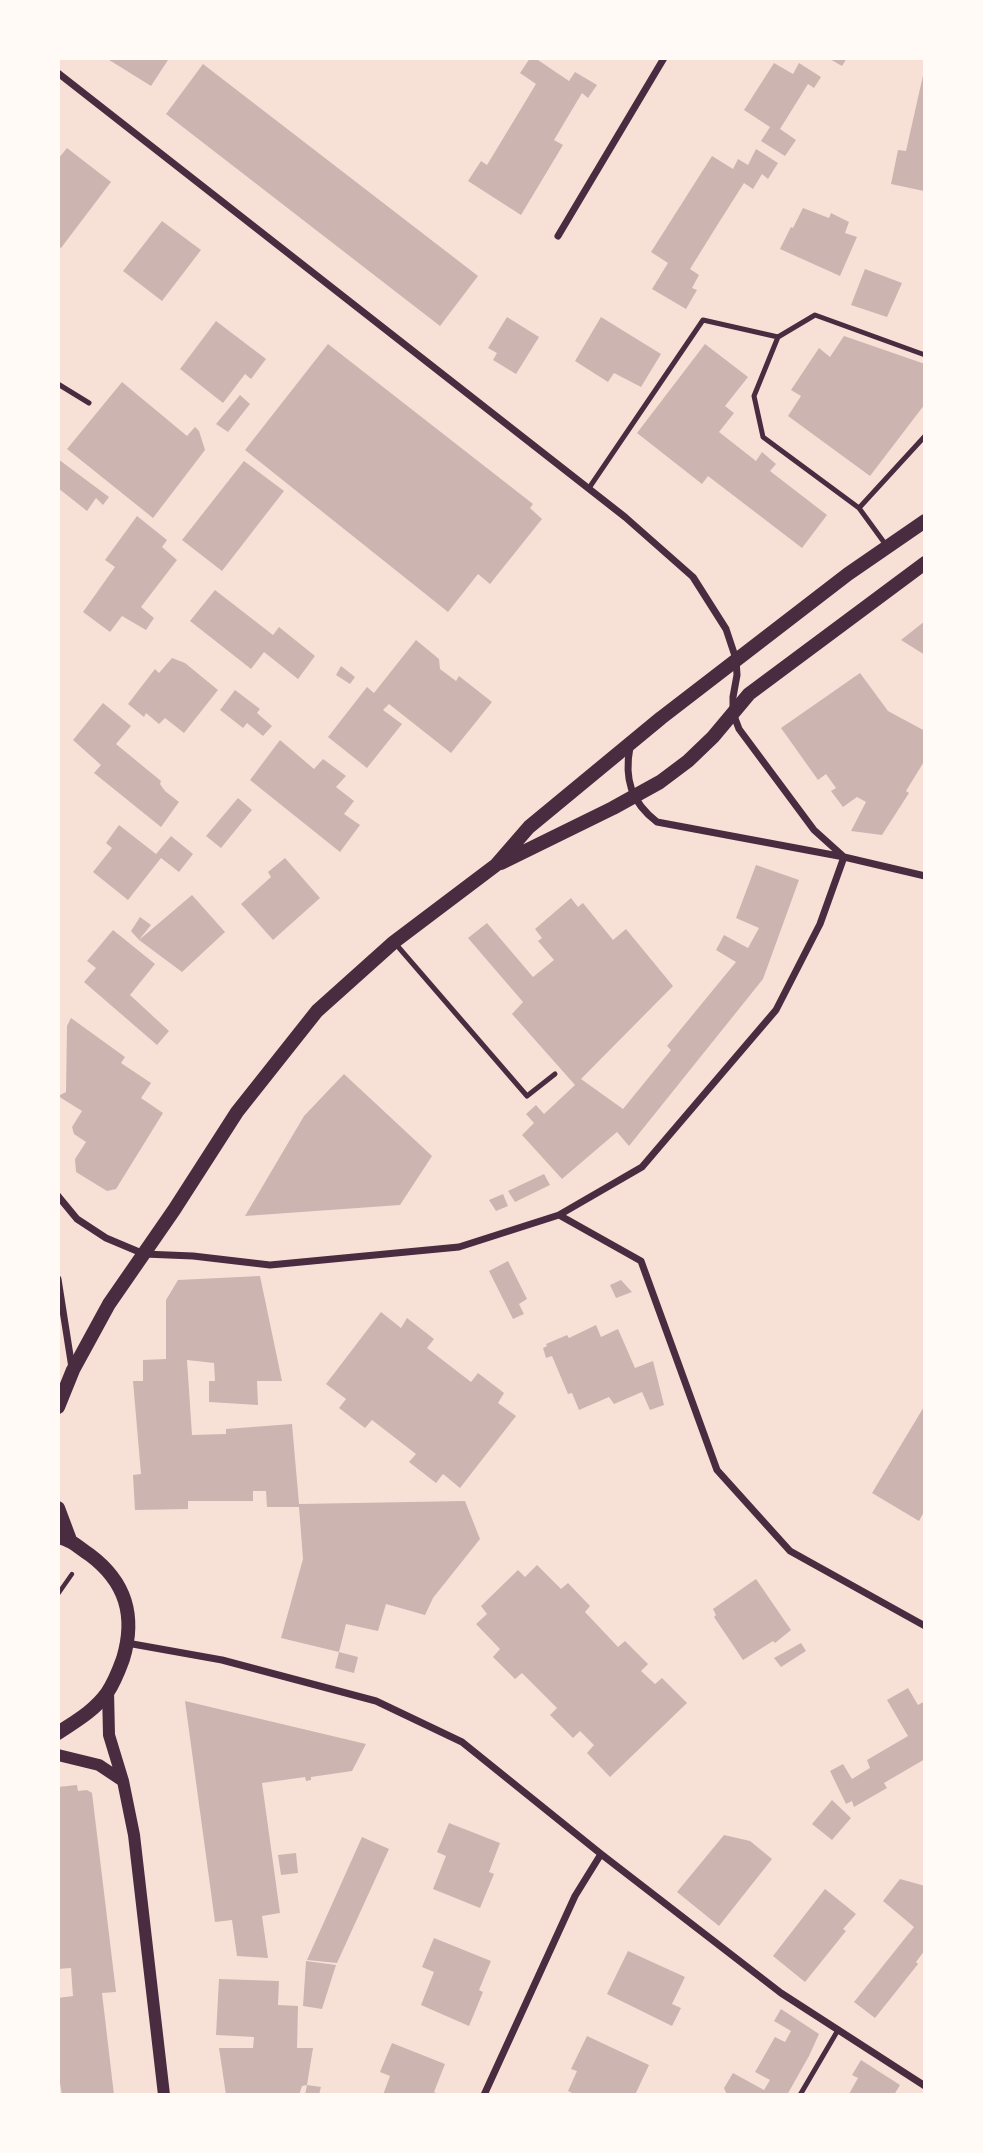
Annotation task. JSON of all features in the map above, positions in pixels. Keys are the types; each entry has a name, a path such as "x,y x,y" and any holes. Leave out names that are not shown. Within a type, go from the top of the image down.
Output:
{"main road":[{"path":"496,865 528,827 736,659 925,521"},
{"path":"58,1407 73,1370 109,1304 236,1112 317,1011 394,942 496,865 660,782 688,761 713,737 750,694 925,563"},
{"path":"58,1508 64,1539 102,1564 114,1577 124,1597 129,1621 127,1643 119,1670 108,1691 90,1712 58,1733"}],"street":[{"path":"558,236 664,58"},
{"path":"58,73 589,488 693,577 726,629 736,659 733,713 739,729 814,830 844,857"},
{"path":"631,744 628,776 634,796 642,811 657,822 844,857 925,876"},
{"path":"58,1196 77,1219 106,1238 144,1254 193,1255 270,1265 459,1247 559,1215 642,1167 776,1010 820,924 844,857"},
{"path":"559,1215 641,1261 717,1471 790,1550 925,1626"},
{"path":"58,1279 73,1370"},
{"path":"127,1643 222,1660 376,1701 462,1742 781,1993 925,2086"},
{"path":"108,1691 109,1735 123,1781 134,1835 164,2095"},
{"path":"58,1755 99,1765 123,1781"},
{"path":"484,2095 575,1896 601,1854"}],"lane":[{"path":"887,547 859,508 762,437 754,396 778,337 815,315 925,355"},
{"path":"589,488 703,320 778,337"},
{"path":"58,384 89,403"},
{"path":"859,508 925,436"},
{"path":"394,942 527,1096 555,1074"},
{"path":"800,2095 838,2030"}],"building":[{"path":"106,58 165,58 168,60 151,86"},
{"path":"530,58 535,58 569,81 575,72 597,85 588,98 582,93 554,140 563,145 521,215 468,181 481,161 487,165 536,84 520,73"},
{"path":"828,58 847,58 842,66"},
{"path":"774,63 793,74 799,63 821,77 814,88 808,84 780,129 796,140 785,156 761,141 770,127 744,110"},
{"path":"203,64 478,276 440,326 166,114"},
{"path":"924,71 924,191 891,184 898,150 906,151"},
{"path":"67,148 111,182 61,248 58,246 58,159"},
{"path":"756,149 778,163 768,179 762,174 753,189 744,183 718,224 690,269 699,275 692,288 697,290 686,309 652,289 668,263 651,252 712,156 733,169 738,159 748,165"},
{"path":"803,208 829,218 831,213 849,222 845,233 857,237 840,276 780,249"},
{"path":"162,221 201,250 162,301 123,271"},
{"path":"865,269 902,283 887,317 851,305"},
{"path":"507,317 539,337 516,374 493,360 497,353 488,348"},
{"path":"601,317 661,354 641,387 614,373 608,382 575,361"},
{"path":"216,321 266,359 251,379 245,374 223,403 180,369"},
{"path":"844,336 925,364 925,404 870,476 788,416 801,396 791,390 819,348 830,357"},
{"path":"328,344 533,504 530,508 542,519 490,584 478,574 448,612 245,450"},
{"path":"705,344 748,377 725,406 734,413 719,432 756,461 762,452 776,464 770,471 827,515 802,548 708,476 702,484 637,433"},
{"path":"122,382 187,436 195,427 205,450 153,518 67,449"},
{"path":"240,395 250,404 228,432 216,424"},
{"path":"58,459 109,497 103,505 96,498 87,511 58,488"},
{"path":"244,461 284,491 222,571 182,540"},
{"path":"137,516 167,540 162,547 177,560 141,607 154,618 146,630 122,616 110,632 83,612 115,567 105,560"},
{"path":"215,590 273,635 279,627 315,656 298,679 264,652 251,669 190,621"},
{"path":"925,621 925,655 901,640"},
{"path":"416,640 439,659 440,669 456,681 459,676 492,702 451,753 389,704 383,710 402,724 367,768 328,737 367,687 374,693"},
{"path":"172,658 185,663 218,690 184,733 165,718 159,724 146,713 144,717 128,704 155,669 159,673"},
{"path":"341,666 355,677 350,684 336,675"},
{"path":"860,673 888,711 925,731 925,760 906,791 909,793 882,835 851,831 866,802 857,797 843,807 831,791 836,788 826,774 818,780 781,728"},
{"path":"235,690 260,709 257,713 272,726 263,736 247,723 243,728 220,710"},
{"path":"103,703 131,726 116,744 161,781 165,791 179,802 161,827 94,773 101,765 73,740"},
{"path":"280,740 314,769 323,759 346,776 336,787 354,801 344,814 360,825 340,852 250,780"},
{"path":"238,798 252,810 221,848 206,836"},
{"path":"119,825 156,854 171,836 193,854 179,872 161,858 128,900 93,872 112,848 106,843"},
{"path":"285,858 320,898 273,940 241,904 271,877 268,872"},
{"path":"756,865 799,880 763,979 629,1146 617,1132 562,1179 522,1135 534,1123 526,1114 536,1105 544,1114 575,1085 512,1014 523,1002 468,938 487,923 533,977 554,960 538,941 542,938 535,929 571,898 578,907 583,903 613,940 626,929 673,986 581,1079 623,1109 671,1050 667,1046 736,962 716,950 724,935 748,948 759,928 736,918"},
{"path":"192,895 225,932 182,972 139,940"},
{"path":"140,917 151,925 139,940 131,931"},
{"path":"113,930 155,964 130,995 169,1031 157,1045 84,982 96,968 87,961"},
{"path":"71,1018 125,1057 121,1063 151,1083 141,1098 163,1113 116,1189 107,1191 76,1172 75,1159 86,1142 74,1134 72,1127 82,1111 58,1096 66,1092 67,1026"},
{"path":"344,1074 432,1156 400,1205 245,1216 304,1116"},
{"path":"544,1174 550,1185 515,1202 508,1191"},
{"path":"503,1194 508,1206 496,1211 489,1200"},
{"path":"508,1261 527,1299 519,1304 524,1314 513,1319 489,1271"},
{"path":"260,1276 282,1381 257,1381 258,1405 209,1402 209,1381 215,1381 214,1363 187,1360 192,1435 226,1434 226,1429 292,1424 299,1504 465,1501 480,1539 433,1598 425,1615 386,1604 378,1631 346,1624 339,1652 281,1638 303,1559 299,1507 267,1507 266,1491 253,1491 253,1501 188,1501 188,1509 135,1510 133,1475 141,1474 133,1381 143,1381 143,1360 166,1359 166,1300 178,1280"},
{"path":"621,1280 632,1292 616,1298 610,1285"},
{"path":"381,1312 401,1328 407,1318 434,1339 427,1348 471,1382 478,1373 504,1393 498,1403 516,1416 460,1488 443,1474 436,1483 409,1462 416,1454 372,1420 365,1428 339,1408 346,1399 326,1384"},
{"path":"596,1325 601,1337 618,1329 635,1368 653,1361 664,1405 650,1410 642,1392 614,1404 609,1397 579,1410 572,1393 568,1394 552,1356 546,1358 543,1348 546,1344 567,1335 569,1338"},
{"path":"925,1405 925,1510 919,1521 872,1493"},
{"path":"537,1565 561,1589 568,1583 590,1606 585,1612 618,1647 625,1641 648,1664 641,1671 655,1684 662,1678 687,1703 610,1777 587,1753 594,1745 580,1731 573,1738 550,1715 557,1708 522,1673 515,1679 493,1657 500,1649 476,1624 487,1614 481,1606 518,1570 525,1577"},
{"path":"756,1579 791,1630 775,1643 773,1641 743,1660 714,1617 716,1615 713,1609"},
{"path":"801,1643 806,1651 781,1667 774,1658"},
{"path":"339,1652 358,1657 354,1673 335,1668"},
{"path":"908,1688 918,1705 925,1701 925,1759 884,1783 887,1788 854,1807 852,1801 846,1804 830,1771 843,1764 852,1779 870,1768 867,1760 908,1736 887,1700"},
{"path":"185,1701 366,1744 352,1771 311,1777 311,1780 306,1781 305,1777 262,1783 280,1913 262,1916 268,1958 237,1956 232,1920 215,1922"},
{"path":"77,1785 78,1791 87,1790 92,1793 116,1992 102,1993 114,2095 62,2095 58,2071 58,1998 73,1996 71,1968 58,1969 58,1787"},
{"path":"832,1800 851,1818 832,1840 812,1824"},
{"path":"449,1823 500,1843 489,1872 494,1874 480,1908 433,1889 446,1856 437,1852"},
{"path":"724,1835 750,1841 772,1859 719,1926 677,1892"},
{"path":"362,1837 389,1849 337,1963 307,1960"},
{"path":"296,1853 298,1873 281,1875 278,1855"},
{"path":"900,1879 925,1886 925,1950 916,1962 918,1964 875,2018 854,2002 914,1927 883,1901"},
{"path":"825,1889 856,1914 843,1929 846,1931 805,1982 773,1956"},
{"path":"434,1938 491,1961 479,1990 483,1992 469,2026 421,2005 434,1972 422,1967"},
{"path":"628,1951 685,1977 672,2004 681,2008 672,2026 607,1994"},
{"path":"306,1961 336,1965 322,2009 303,2006"},
{"path":"219,1979 279,1981 278,2005 298,2006 297,2048 313,2048 307,2085 302,2086 299,2095 226,2095 219,2048 253,2048 254,2037 216,2035"},
{"path":"781,2009 819,2034 787,2095 727,2095 724,2088 733,2073 764,2090 770,2080 755,2072 775,2037 785,2042 791,2031 774,2021"},
{"path":"587,2036 649,2065 635,2095 576,2095 568,2091 577,2071 571,2069"},
{"path":"392,2043 445,2064 434,2092 441,2095 383,2095 390,2076 380,2072"},
{"path":"861,2060 900,2085 894,2095 849,2094 858,2078 852,2075"},
{"path":"307,2085 321,2087 319,2095 305,2095"}]}
